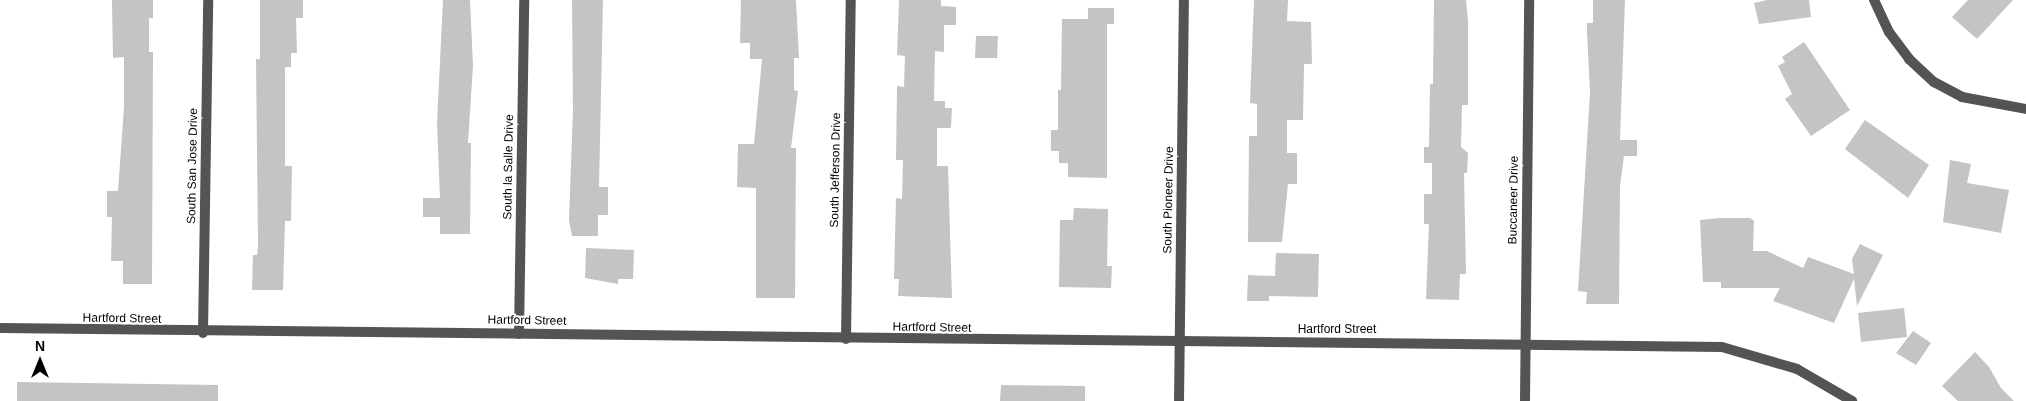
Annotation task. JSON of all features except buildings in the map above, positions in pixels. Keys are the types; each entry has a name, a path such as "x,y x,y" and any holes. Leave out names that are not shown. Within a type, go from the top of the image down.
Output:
{"street":[{"name":"South San Jose Drive","path":"203,333 208,0"},
{"name":"South la Salle Drive","path":"519,334 524,0"},
{"name":"South Jefferson Drive","path":"846,339 851,0"},
{"name":"South Pioneer Drive","path":"1179,401 1184,0"},
{"name":"Buccaneer Drive","path":"1525,401 1529,0"},
{"path":"1874,0 1889,32 1909,59 1934,82 1962,97 2026,109"},
{"name":"Hartford Street","path":"0,328 203,333 519,334 1179,344 1722,347 1797,369 1852,401"}]}
